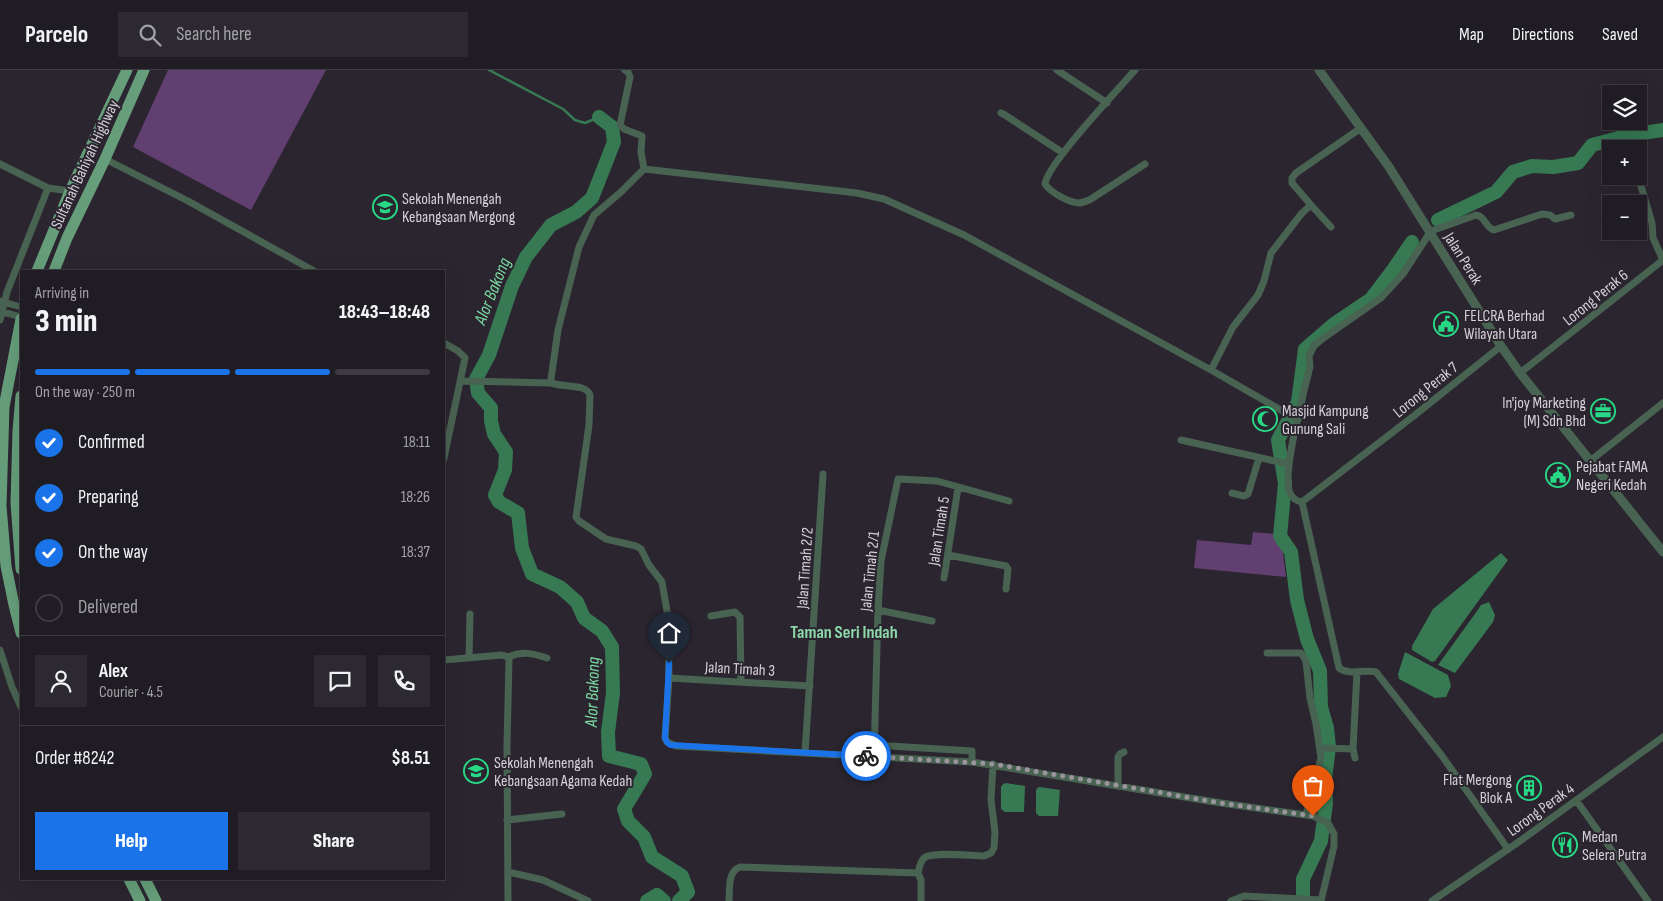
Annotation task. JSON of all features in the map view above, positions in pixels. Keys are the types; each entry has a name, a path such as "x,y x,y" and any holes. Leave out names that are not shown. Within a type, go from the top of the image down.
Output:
{"main road":[{"name":"Sultanah Bahiyah Highway","path":"38,270 70,191 126,70"},
{"name":"Sultanah Bahiyah Highway","path":"54,270 67,238 105,159 144,70"},
{"path":"20,323 4,407 1,506 6,566 20,629"},
{"path":"20,408 16,480 20,556"},
{"path":"130,880 140,901"},
{"path":"146,880 156,901"}],"street":[{"path":"625,70 630,77 620,125 624,129 642,136 641,152 644,169"},
{"path":"1057,70 1107,103"},
{"path":"1135,70 1063,153 1047,177 1045,184 1050,190 1073,202 1080,203 1091,199 1145,164"},
{"name":"Jalan Perak","path":"1318,70 1389,167 1501,346 1520,373 1663,552"},
{"path":"1001,113 1063,153"},
{"path":"1331,228 1292,183 1292,178 1296,173 1361,128"},
{"path":"105,159 196,206 312,270"},
{"path":"0,164 48,188 70,191"},
{"path":"644,169 857,194 884,200 964,235 1211,370 1293,418"},
{"path":"551,382 558,330 579,247 594,215 644,169"},
{"path":"1641,185 1652,223 1653,238 1663,260"},
{"path":"0,320 4,291 48,188"},
{"path":"1211,370 1233,327 1258,295 1264,281 1271,253 1311,205"},
{"path":"1508,850 1442,756 1382,678 1376,672 1343,671 1337,664 1302,502 1293,498 1290,493 1287,464 1293,418 1310,368 1311,351 1315,344 1389,290 1411,263 1430,231 1476,215 1482,217 1489,228 1494,230 1542,214 1550,215 1556,219 1571,215"},
{"name":"Lorong Perak 6","path":"1520,373 1663,260"},
{"path":"2,301 20,307"},
{"path":"1,311 20,318"},
{"path":"445,344 458,351 465,358 445,453"},
{"name":"Lorong Perak 7","path":"1302,502 1501,346"},
{"path":"461,380 482,382 551,382 566,387 584,388 589,391 589,426 576,517 579,521 606,538 641,549 649,565 662,582 668,617 669,678 665,738 667,742 676,746 993,764 1221,803 1306,815 1319,818 1328,823 1334,834 1334,846 1321,900 1244,896 1231,901"},
{"path":"1590,461 1663,403"},
{"path":"1181,440 1287,464"},
{"path":"1232,493 1244,496 1248,494 1259,458"},
{"name":"Jalan Timah 2/2","path":"805,753 824,474"},
{"name":"Jalan Timah 2/1","path":"874,756 881,561 898,479 937,481 958,488"},
{"path":"958,488 1009,501"},
{"name":"Jalan Timah 5","path":"944,578 958,488"},
{"path":"948,556 1006,566 1008,569 1006,589"},
{"path":"878,610 932,621"},
{"path":"711,616 735,612 740,617 741,682"},
{"path":"469,658 470,614"},
{"path":"0,650 20,705"},
{"path":"445,660 502,655 508,657 518,653 531,652 547,658"},
{"path":"1267,652 1301,653 1306,661 1310,698 1316,724 1325,749 1306,815"},
{"path":"508,657 510,666 507,745 508,901"},
{"path":"1355,758 1353,749 1357,672"},
{"name":"Jalan Timah 3","path":"669,678 810,686"},
{"name":"Lorong Perak 4","path":"1432,901 1508,850 1663,737"},
{"path":"874,745 972,751 972,762"},
{"path":"1325,749 1353,749"},
{"path":"1118,785 1118,757 1124,752"},
{"path":"921,901 922,880 918,873 921,861 929,856 984,856 992,853 996,832 991,800 993,764"},
{"path":"1576,800 1645,900"},
{"path":"507,820 562,814"},
{"path":"730,901 731,874 734,869 740,867 918,873"},
{"path":"508,872 543,880 588,901"}],"shaded area":[{"path":"168,70 326,70 251,210 133,147"},
{"path":"1253,532 1274,534 1276,541 1282,546 1286,577 1194,568 1197,540 1251,545"},
{"path":"1501,553 1508,560 1435,661 1432,662 1412,650 1412,646 1433,609"},
{"path":"1489,602 1495,615 1493,622 1455,673 1438,665 1481,605"},
{"path":"1405,652 1448,675 1451,686 1446,697 1435,698 1399,679 1398,674"},
{"path":"1006,783 1025,786 1024,812 1005,812 1001,809 1001,787"},
{"path":"1040,787 1060,790 1058,816 1039,816 1036,813 1036,791"}],"waterway":[{"path":"489,70 563,109 575,120 585,123 599,117"},
{"name":"Alor Bakong","path":"599,117 612,127 614,142 592,198 576,212 551,225 526,257 512,286 489,355 476,379 478,393 491,408 494,434 506,452 505,470 495,495 499,502 518,513 522,548 532,574 560,587 577,602 584,618 602,631 612,647 613,693 608,732 609,756 641,764 645,774 624,809 628,821 644,837 652,857 682,876 688,892 679,901"},
{"path":"1438,220 1496,192 1513,172 1532,166 1553,167 1578,163 1592,145 1630,135 1663,130"},
{"path":"1303,901 1303,879 1321,841 1326,803 1325,779 1329,747 1327,728 1321,707 1320,671 1307,639 1297,600 1291,552 1280,536 1285,484 1278,440 1298,402 1305,349 1334,324 1371,299 1412,242"},
{"name":"Alor Bakong","path":"647,901 657,895 664,901"}],"way so far":[{"path":"866,756 993,764 1221,803 1313,816"}],"place":[{"name":"Sekolah Menengah Kebangsaan Mergong","path":"385,207"},
{"name":"FELCRA Berhad Wilayah Utara","path":"1446,324"},
{"name":"In'joy Marketing (M) Sdn Bhd","path":"1603,411"},
{"name":"Masjid Kampung Gunung Sali","path":"1265,419"},
{"name":"Pejabat FAMA Negeri Kedah","path":"1558,475"},
{"name":"Sekolah Menengah Kebangsaan Agama Kedah","path":"476,771"},
{"name":"Flat Mergong Blok A","path":"1529,788"},
{"name":"Medan Selera Putra","path":"1565,845"}],"district":[{"name":"Taman Seri Indah","path":"844,632"}],"route":[{"path":"669,663 665,738 670,745 866,756"}]}
